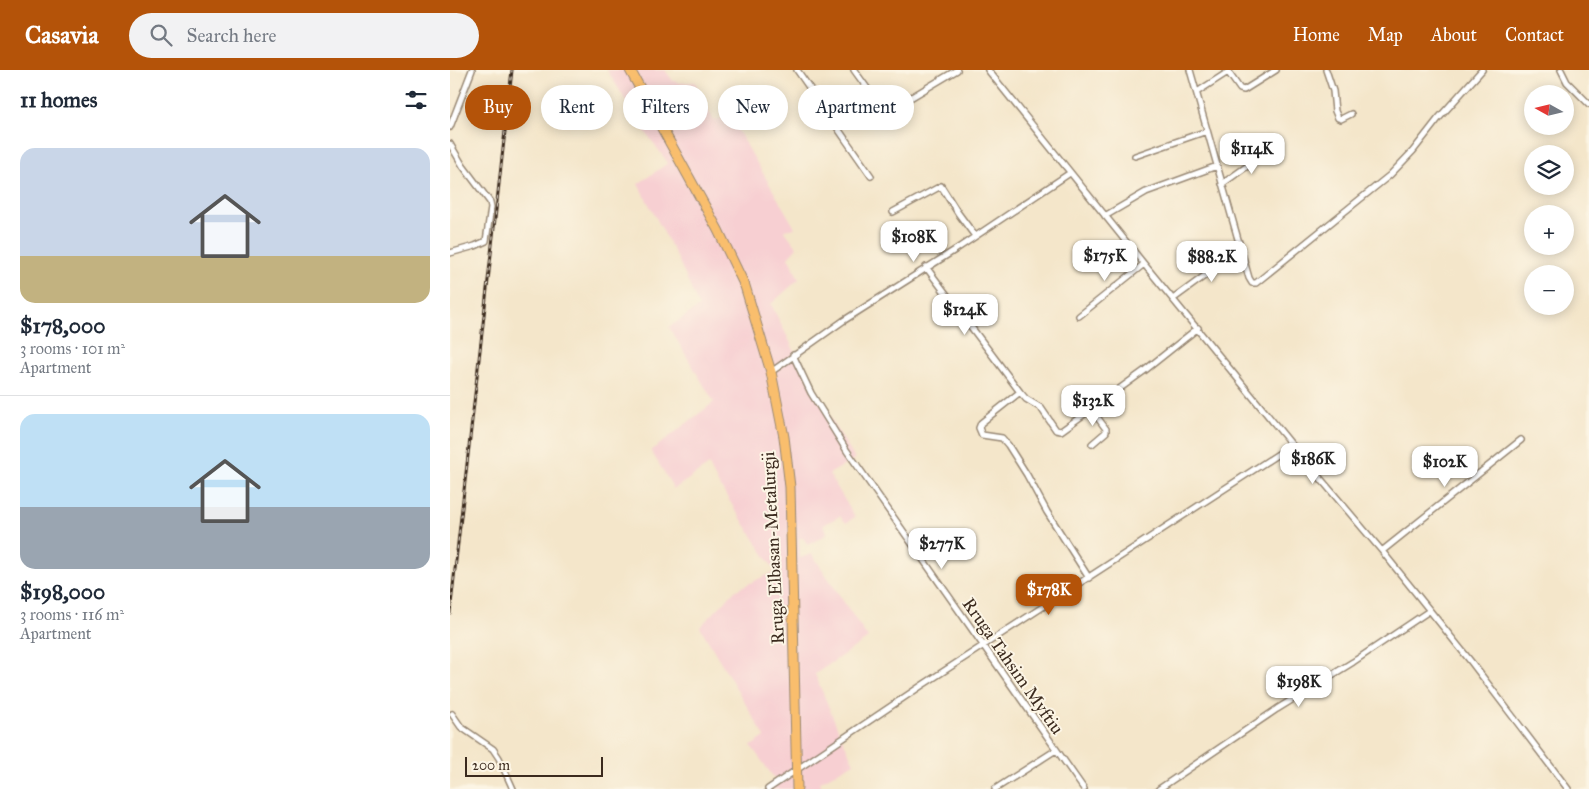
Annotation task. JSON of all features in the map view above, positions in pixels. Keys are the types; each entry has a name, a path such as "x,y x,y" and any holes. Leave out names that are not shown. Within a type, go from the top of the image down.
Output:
{"main road":[{"name":"Rruga Elbasan-Metalurgji","path":"630,70 718,230 745,286 771,372 784,437 790,487 797,789"}],"street":[{"path":"450,127 472,70"},
{"path":"797,70 871,176"},
{"path":"854,70 885,113 958,70"},
{"path":"988,70 1144,264 1472,662 1568,789"},
{"path":"1190,70 1240,250 1252,283 1260,281 1390,174 1414,151 1438,119 1482,70"},
{"path":"1197,92 1228,72 1240,89 1244,90 1276,70"},
{"path":"1326,70 1333,90 1335,111 1338,118 1341,119 1351,114"},
{"path":"1561,70 1566,82 1589,104"},
{"path":"1135,156 1207,131"},
{"path":"450,144 463,166 490,202 491,207 486,241 450,253"},
{"path":"1222,184 1270,150"},
{"path":"1105,216 1146,192 1217,166"},
{"path":"771,372 926,267 1070,173"},
{"path":"892,212 940,186 975,236"},
{"path":"1173,299 1240,250"},
{"path":"1079,316 1144,264"},
{"path":"926,267 1020,392 1026,399 1041,408 1056,430 1061,431 1092,410 1198,328"},
{"name":"Rruga Tahsim Myftiu","path":"793,356 811,393 828,421 1084,789"},
{"path":"1020,392 981,423 979,428 982,435 1002,438 1008,445 1089,578"},
{"path":"1092,410 1106,429 1106,432 1092,444"},
{"path":"1382,551 1521,440"},
{"path":"768,789 891,706 1292,445"},
{"path":"1159,789 1277,709 1353,662 1429,611"},
{"path":"452,714 460,727 493,749 513,789"},
{"path":"995,789 1056,750"}],"shaded area":[{"path":"607,70 665,70 673,81 681,83 695,82 696,85 623,85 623,96"},
{"path":"708,109 714,121 718,119 718,130 738,130 795,228 784,230 797,247 788,257 799,279 771,304 814,390 855,459 829,474 855,517 846,523 840,516 823,525 827,534 808,545 803,538 799,538 800,558 812,554 868,638 815,674 854,763 820,782 822,789 768,789 777,782 751,746 765,737 700,627 736,590 775,571 716,480 709,465 674,489 651,451 714,402 669,327 699,307 678,259 638,184 668,163 644,130 708,130"}],"railway":[{"path":"450,613 512,70"}]}
